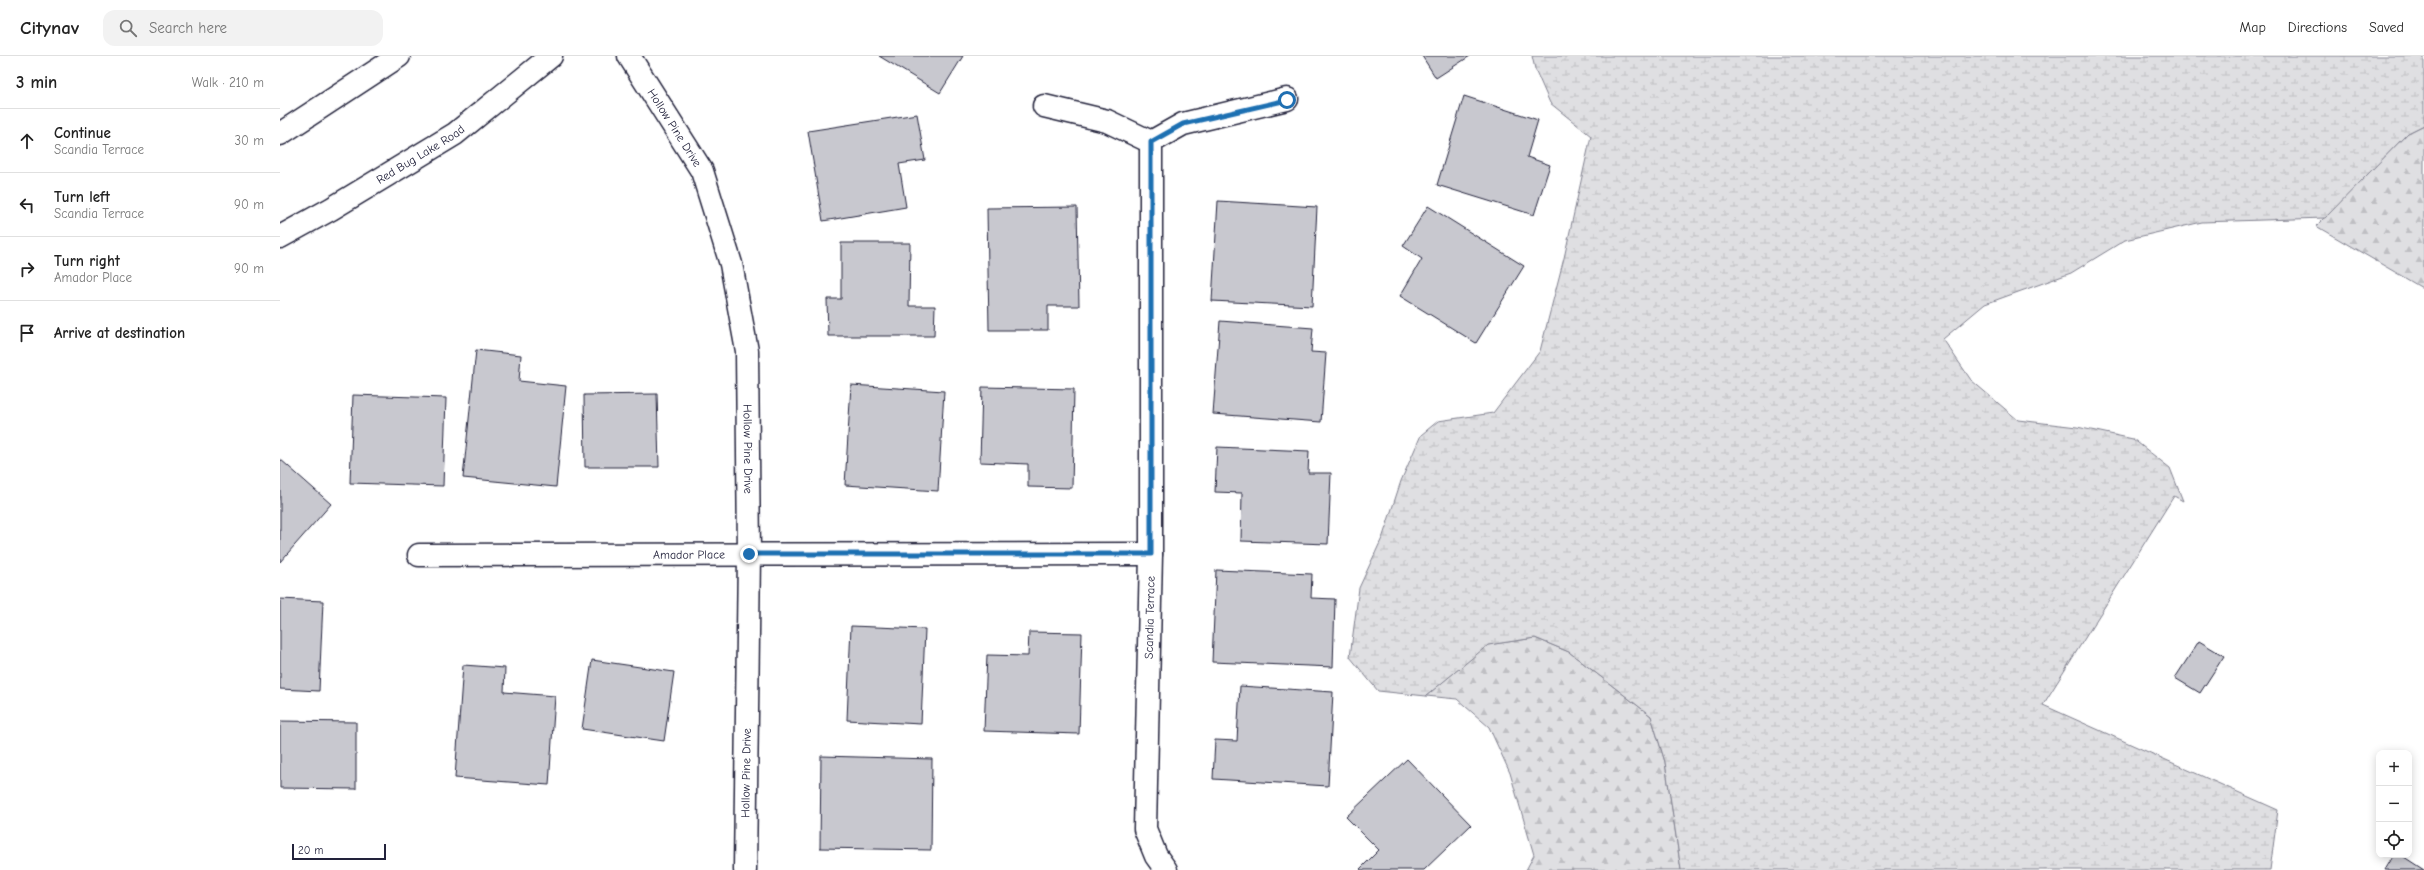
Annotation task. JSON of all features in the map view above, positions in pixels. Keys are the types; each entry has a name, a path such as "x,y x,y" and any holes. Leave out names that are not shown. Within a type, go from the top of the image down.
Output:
{"street":[{"path":"280,134 399,56"},
{"name":"Red Bug Lake Road","path":"280,237 331,209 455,134 550,56"},
{"name":"Hollow Pine Drive","path":"629,56 702,171 731,264 747,351 749,554 745,870"},
{"path":"1044,106 1107,121 1151,142 1183,124 1287,100"},
{"name":"Scandia Terrace","path":"1151,142 1151,554 1146,829 1156,856 1166,870"},
{"name":"Amador Place","path":"419,555 1151,554"}],"green space":[{"path":"1532,56 2424,56 2424,125 2408,133 2325,218 2202,222 2125,240 2071,273 1985,304 1943,339 1971,380 2018,420 2077,427 2133,439 2170,468 2183,501 2174,496 2043,705 2278,810 2270,870 1681,870 1665,762 1651,716 1569,652 1535,638 1488,645 1426,696 1378,691 1350,657 1359,588 1383,536 1401,481 1421,435 1438,421 1493,413 1540,351 1564,258 1591,136 1550,103 1535,69"},
{"path":"2424,125 2424,289 2316,226 2408,133"},
{"path":"1535,638 1569,652 1651,716 1665,762 1681,870 1526,870 1534,855 1510,773 1489,727 1457,699 1426,696 1487,645"}],"building":[{"path":"879,56 963,56 940,93"},
{"path":"1422,56 1470,56 1436,78"},
{"path":"1464,96 1538,120 1527,157 1550,165 1534,215 1437,185"},
{"path":"917,114 925,160 899,164 906,207 823,221 808,131"},
{"path":"1218,201 1317,207 1312,306 1212,301"},
{"path":"1428,206 1524,266 1476,343 1400,296 1422,259 1403,246"},
{"path":"1077,207 1079,306 1048,306 1048,330 989,330 987,208"},
{"path":"841,243 910,243 909,306 935,306 934,336 828,336 827,299 841,299"},
{"path":"1220,321 1313,328 1311,352 1326,353 1321,422 1213,414"},
{"path":"476,350 521,355 519,381 566,386 556,487 463,478"},
{"path":"851,385 944,391 938,491 845,485"},
{"path":"982,387 1074,389 1072,488 1028,487 1028,464 980,462"},
{"path":"657,394 659,467 585,467 584,395"},
{"path":"353,395 446,398 443,486 350,483"},
{"path":"1217,447 1309,451 1308,473 1331,473 1328,544 1241,541 1242,493 1215,492"},
{"path":"280,459 331,504 280,562"},
{"path":"1216,570 1312,574 1311,598 1335,599 1333,667 1212,662"},
{"path":"280,599 323,601 319,691 280,689"},
{"path":"851,626 925,629 921,724 847,720"},
{"path":"1029,632 1082,633 1079,734 984,731 987,655 1028,656"},
{"path":"2199,641 2224,656 2200,693 2175,678"},
{"path":"592,660 674,672 664,741 582,729"},
{"path":"463,665 505,668 504,692 555,696 549,785 455,778"},
{"path":"1240,686 1333,692 1328,786 1213,779 1215,740 1237,741"},
{"path":"280,721 356,722 356,789 280,788"},
{"path":"821,756 932,759 931,850 820,848"},
{"path":"1407,759 1471,825 1424,870 1361,870 1360,869 1379,850 1346,817"},
{"path":"2391,858 2406,858 2424,870 2384,870"}],"route":[{"path":"749,554 1151,554 1151,142 1183,124 1287,100"}]}
